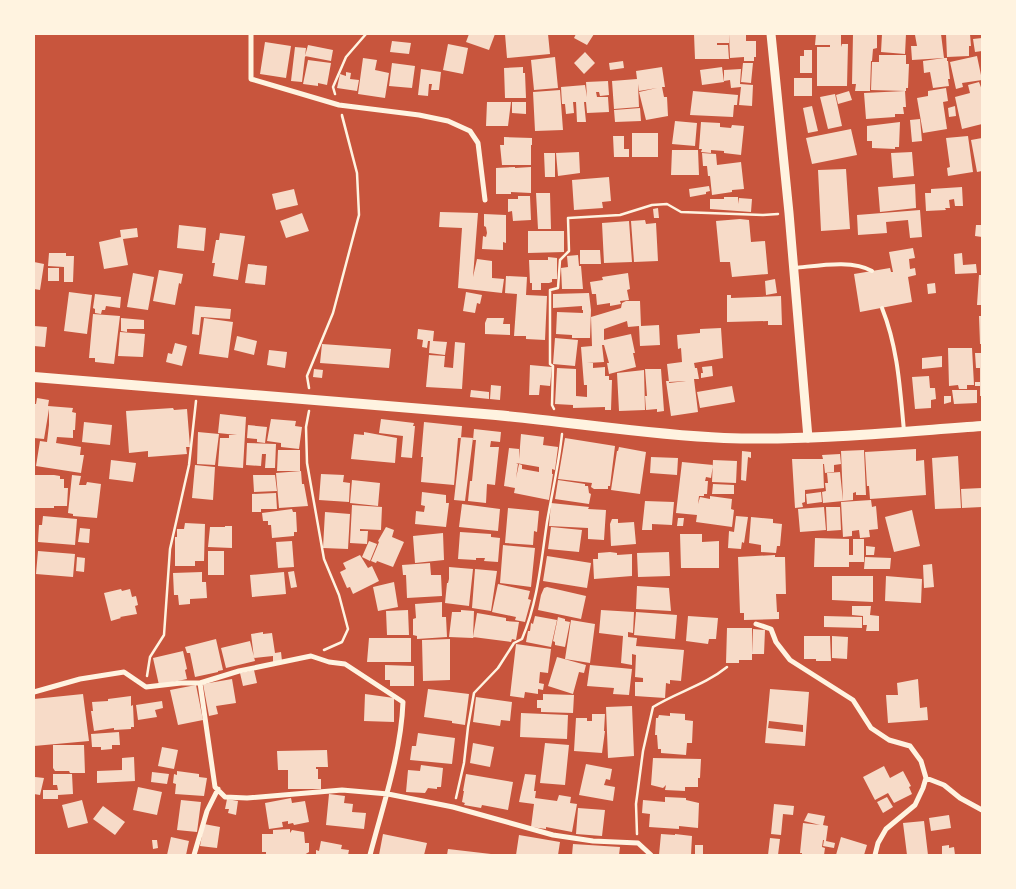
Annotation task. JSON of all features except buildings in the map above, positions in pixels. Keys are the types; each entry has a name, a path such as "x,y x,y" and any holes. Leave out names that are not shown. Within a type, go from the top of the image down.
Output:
{"main road":[{"path":"34,378 311,398 563,421 644,432 725,438 808,438 982,426"}],"street":[{"path":"251,34 251,78 339,105 418,115 448,121 470,131 478,143 485,200"},
{"path":"771,34 794,268 808,438"},
{"path":"756,624 771,629 776,642 790,660 853,700 871,728 890,740 910,746 921,761 926,778 915,805 886,829 878,843 875,855"},
{"path":"34,692 80,679 124,672 146,687 200,683 239,671 311,656 329,662 345,664 403,702 402,723 388,794 370,855"},
{"path":"200,683 215,786 226,797 247,798 342,790 388,794 453,807 553,835 593,841 638,843 652,855"},
{"path":"926,778 944,785 960,798 982,810"},
{"path":"194,855 207,811 218,789"}],"lane":[{"path":"794,268 851,264 872,271"},
{"path":"882,308 891,329 898,365 904,431"}],"path":[{"path":"339,105 333,87 346,57 366,34"},
{"path":"311,656 342,642 348,629 340,595 324,559 307,463 306,427 311,398 307,376 333,314 359,215 357,173 344,121 341,113 357,173"},
{"path":"146,687 150,657 164,635 170,549 189,465 198,390"},
{"path":"638,843 636,804 643,751 653,706 709,679 727,667"}]}
